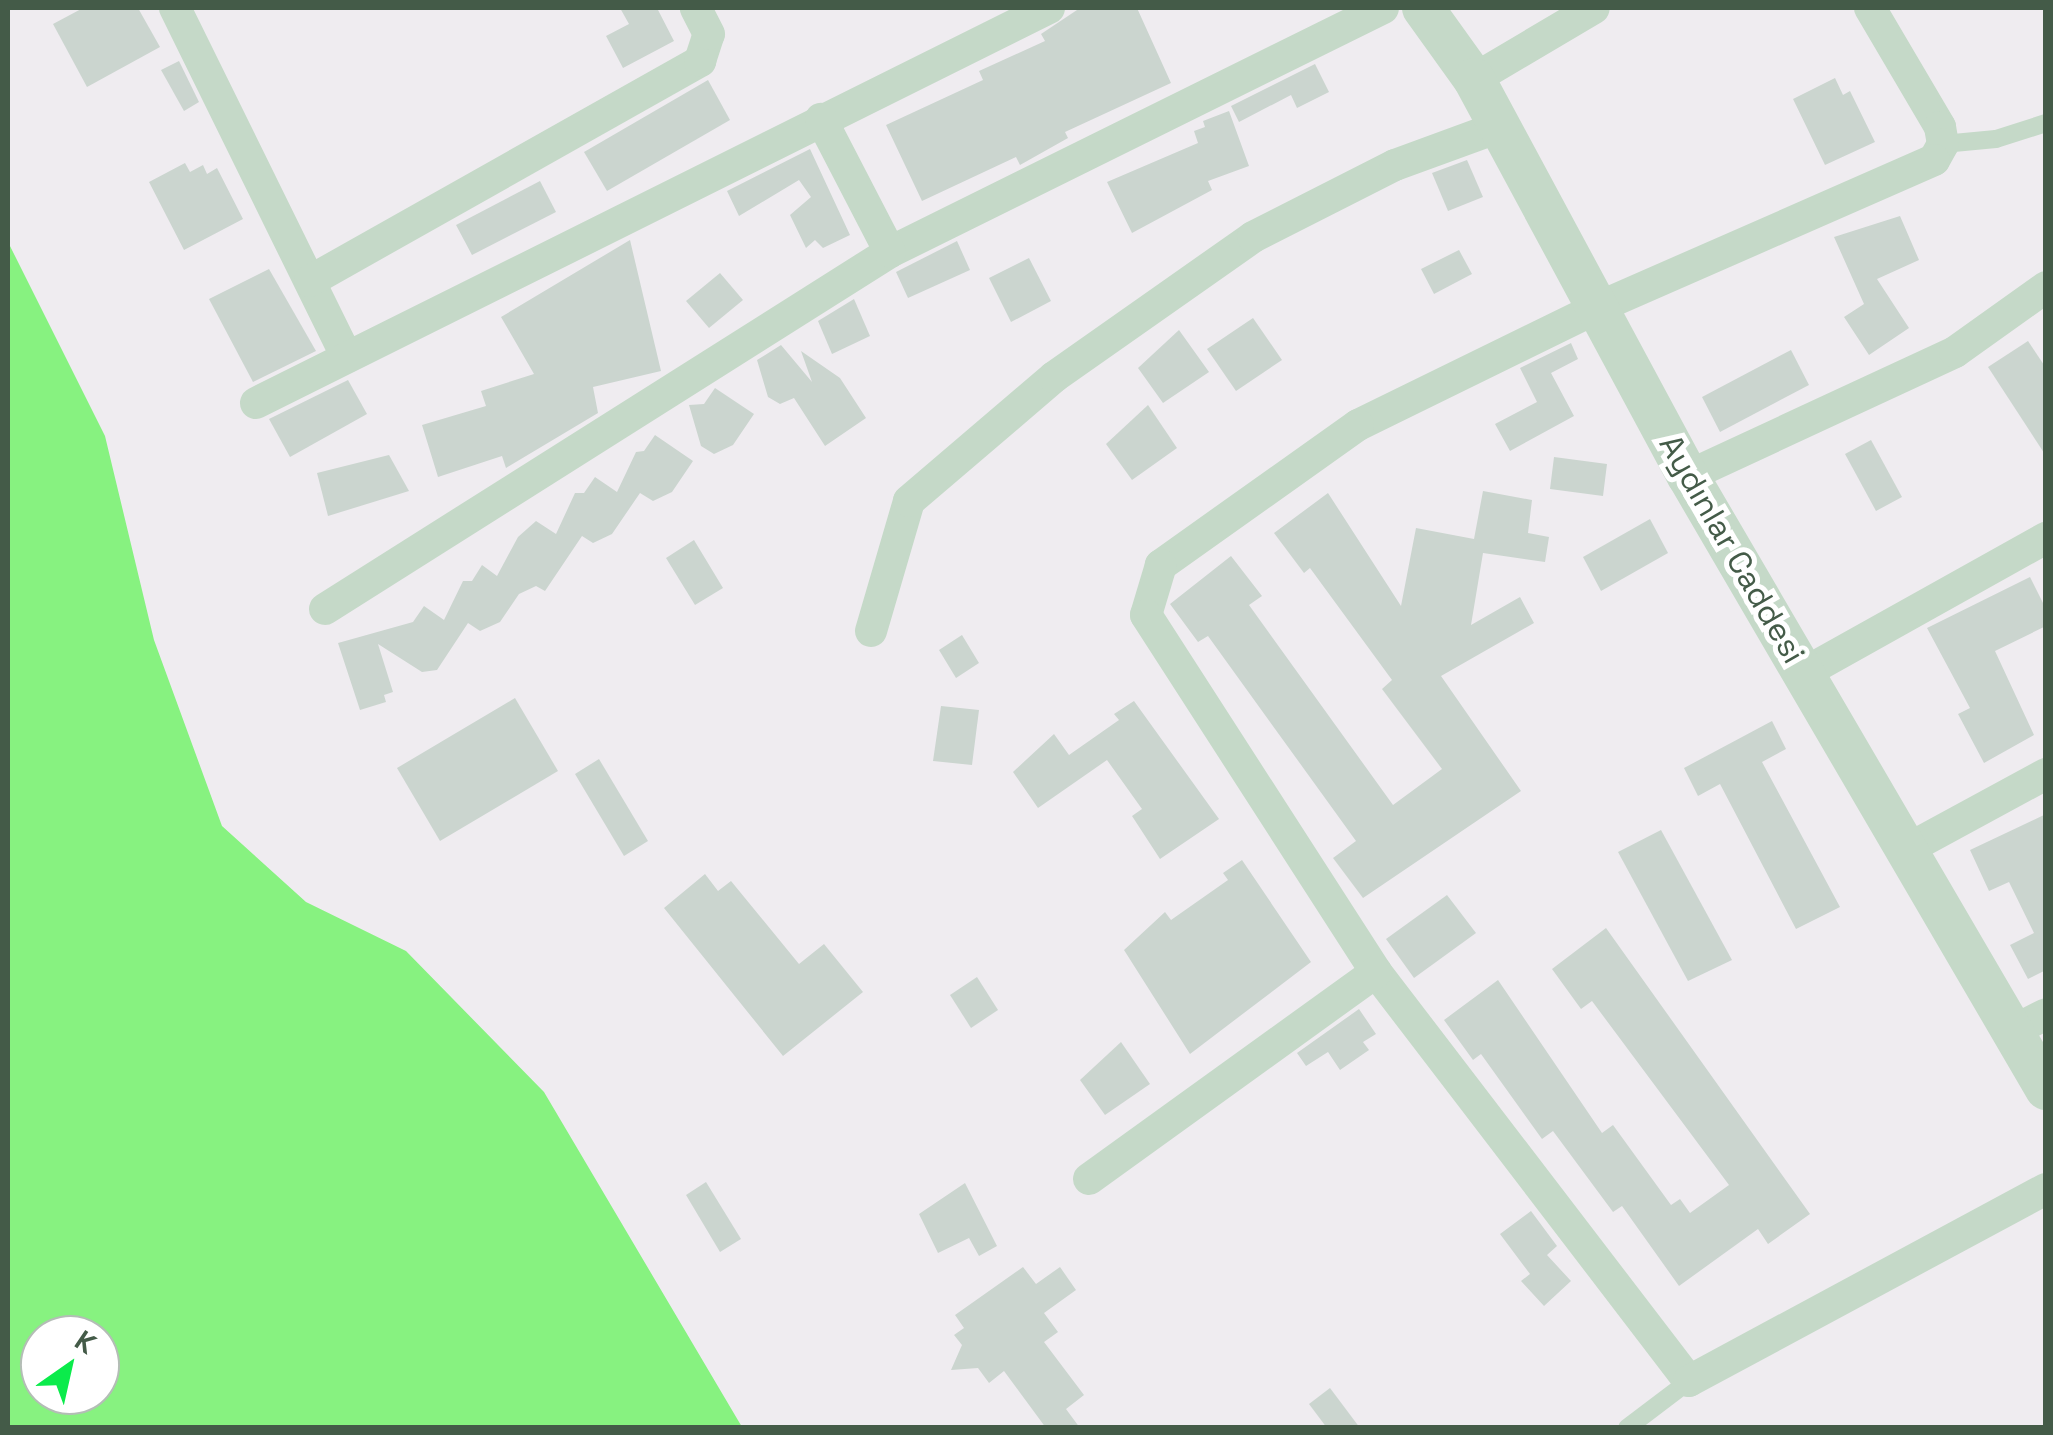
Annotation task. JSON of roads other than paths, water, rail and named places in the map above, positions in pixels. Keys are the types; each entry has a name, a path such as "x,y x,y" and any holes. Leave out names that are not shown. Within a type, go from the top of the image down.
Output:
{"street":[{"path":"175,8 347,357"},
{"path":"310,281 700,60 710,34 696,8"},
{"path":"256,404 821,118 1049,8"},
{"path":"325,609 890,252 1384,8"},
{"name":"Aydınlar Caddesi","path":"1423,8 1474,79 1688,476 1904,852 2030,1022 2046,1089"},
{"path":"1474,79 1594,8"},
{"path":"1870,8 1940,127 1943,144 1920,168 1596,310 1358,425 1161,565 1146,614 1376,972 1689,1381 2046,1189"},
{"path":"821,118 890,252"},
{"path":"871,631 909,502 1054,377 1253,237 1395,166 1499,127"},
{"path":"1688,476 1955,352 2046,286"},
{"path":"1804,673 2046,538"},
{"path":"1904,852 2046,774"},
{"path":"1089,1179 1376,972"}],"lane":[{"path":"1943,144 1996,140 2046,123"},
{"path":"1627,1428 1689,1381"}]}
